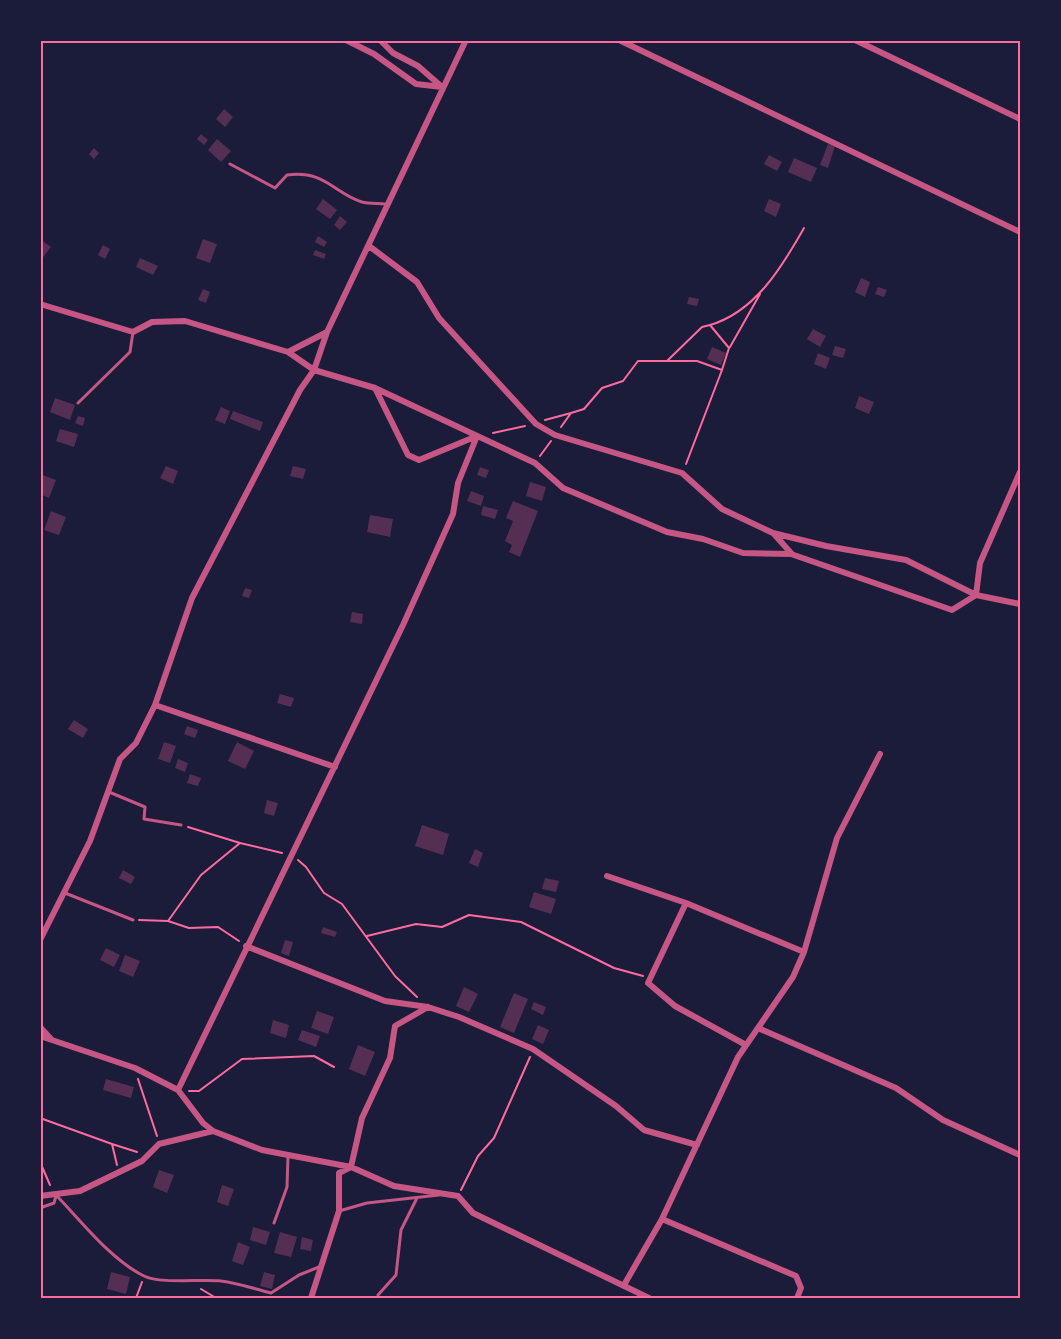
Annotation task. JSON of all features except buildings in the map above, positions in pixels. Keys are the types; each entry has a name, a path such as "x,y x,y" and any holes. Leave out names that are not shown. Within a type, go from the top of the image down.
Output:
{"street":[{"path":"346,40 374,54 416,84 442,87"},
{"path":"380,40 393,53 418,66 442,87"},
{"path":"40,940 90,842 120,759 136,743 155,705 192,598 314,370 327,332 466,40"},
{"path":"619,40 1020,232"},
{"path":"855,40 1020,119"},
{"path":"369,246 417,282 447,327 536,424 555,435 682,473 722,508 773,532 826,546 906,560 976,595 1020,604"},
{"path":"40,304 133,332 152,322 185,321 288,352 314,370 375,388 535,463 562,488 667,532 703,539 743,553 792,554 952,610 976,595"},
{"path":"288,352 327,332"},
{"path":"375,388 408,455 419,460 477,436"},
{"path":"178,1090 335,767 453,514 458,483 477,436"},
{"path":"976,595 980,563 1020,472"},
{"path":"773,532 792,554"},
{"path":"155,705 335,767"},
{"path":"624,1285 662,1219 746,1045 793,977 804,952 837,838 880,753"},
{"path":"607,876 686,903 804,952"},
{"path":"686,903 648,978 651,986 675,1006 746,1045"},
{"path":"246,946 385,1001 428,1007 459,1017 533,1049 616,1106 644,1130 697,1145"},
{"path":"351,1167 362,1118 390,1058 395,1026 428,1007"},
{"path":"40,1027 52,1039"},
{"path":"758,1028 896,1088 944,1120 1020,1155"},
{"path":"40,1036 135,1068 178,1090 213,1131 262,1150 351,1167 394,1186 458,1196 473,1213 649,1299"},
{"path":"40,1197 80,1191 141,1161 159,1144 213,1131"},
{"path":"310,1297 339,1211 339,1173 351,1167"},
{"path":"662,1219 796,1276 801,1288 797,1299"}],"lane":[{"path":"230,164 275,188 287,175 299,173 326,180 362,202 386,204"},
{"path":"78,403 130,352 133,332"},
{"path":"109,792 145,807 144,819 181,825"},
{"path":"63,892 133,920"},
{"path":"274,1223 287,1187 288,1155"},
{"path":"40,1208 54,1203 56,1195"},
{"path":"56,1195 106,1248 144,1276 163,1281 179,1279 222,1281 271,1293 299,1275 321,1266"},
{"path":"339,1211 367,1203 441,1195"},
{"path":"378,1295 396,1275 400,1230 417,1198"}],"path":[{"path":"682,473 729,348 761,292 783,265 804,228"},
{"path":"668,361 702,327 729,320 761,292"},
{"path":"710,326 729,348"},
{"path":"535,463 571,413 584,409 602,388 623,381 638,361 697,361 722,370"},
{"path":"181,825 240,843 291,855 306,867 324,893 342,904 395,976 428,1007"},
{"path":"168,921 201,875 240,843"},
{"path":"367,936 416,924 442,927 469,915 521,922 614,968 648,978"},
{"path":"133,920 168,921 189,928 218,927 246,946"},
{"path":"458,1196 478,1156 494,1138 533,1049"},
{"path":"178,1090 199,1091 242,1059 314,1056 334,1067"},
{"path":"135,1068 159,1144"},
{"path":"40,1118 138,1153 141,1161"},
{"path":"112,1144 119,1171"},
{"path":"40,1162 45,1177 56,1195"},
{"path":"136,1299 144,1276"}]}
